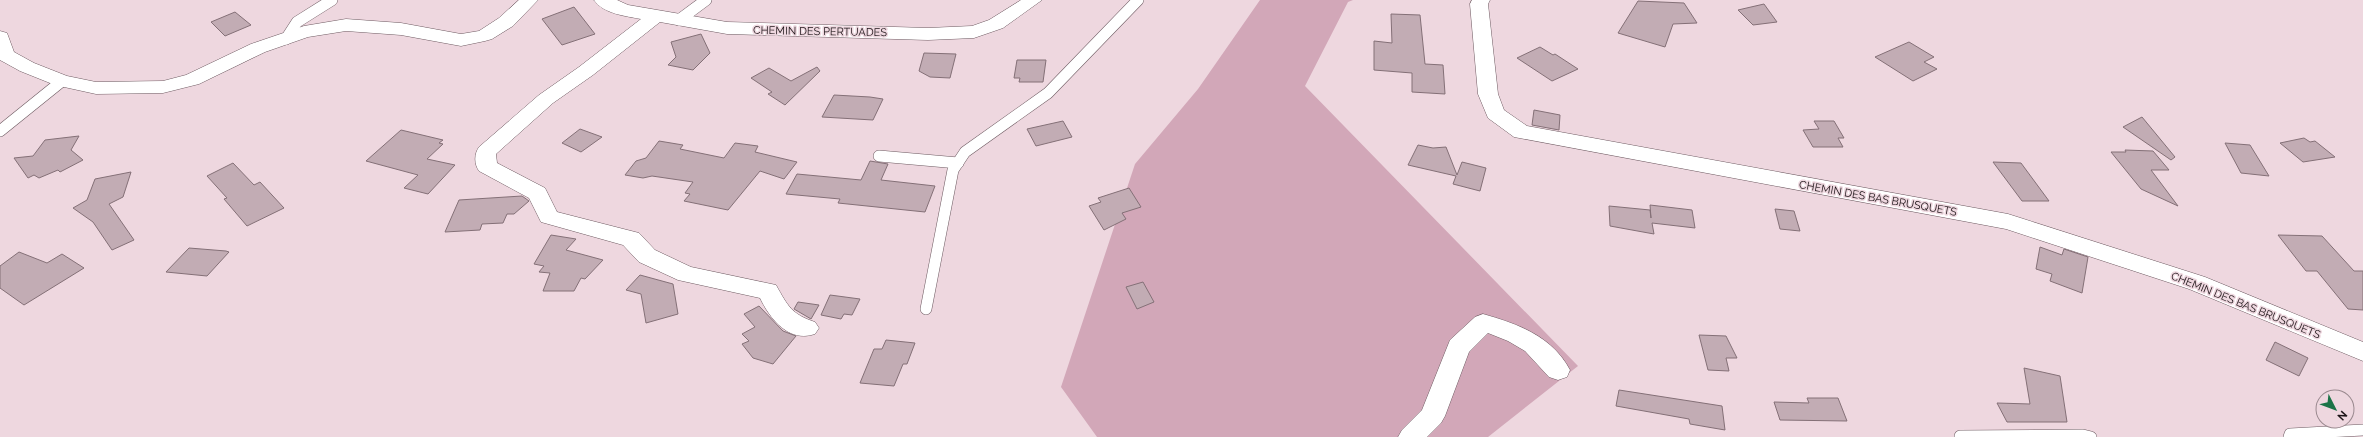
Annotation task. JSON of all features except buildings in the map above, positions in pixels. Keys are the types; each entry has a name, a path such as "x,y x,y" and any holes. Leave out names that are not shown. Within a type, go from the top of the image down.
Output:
{"street":[{"path":"0,37 6,55 27,67 62,81 96,88 163,87 192,80 258,48 304,32 346,25 400,29 461,40 484,35 506,22 529,0"},
{"name":"CHEMIN DES PERTUADES","path":"604,0 622,10 727,28 814,32 864,31 928,34 974,32 996,24 1033,0"},
{"name":"CHEMIN DES BAS BRUSQUETS","path":"1481,0 1479,4 1488,94 1494,113 1521,132 2008,222 2197,284 2363,352"},
{"path":"656,16 586,71 546,99 486,152 486,166 537,193 549,217 631,239 647,256 686,274 768,291 779,312 790,324 807,328"},
{"path":"1411,437 1432,416 1460,347 1483,323 1514,331 1541,348 1558,370"}],"lane":[{"path":"308,0 312,11"},
{"path":"286,39 297,22 312,11 332,0"},
{"path":"679,20 706,0"},
{"path":"926,309 953,170 965,152 1048,93 1138,0"},
{"path":"0,131 62,81"},
{"path":"879,156 958,163"},
{"path":"2289,437 2290,434 2363,430"},
{"path":"1960,436 2083,435 2091,437"}],"shaded area":[{"path":"1260,0 1353,0 1348,2 1305,86 1578,366 1488,437 1097,437 1061,387 1135,164 1198,89"}]}
